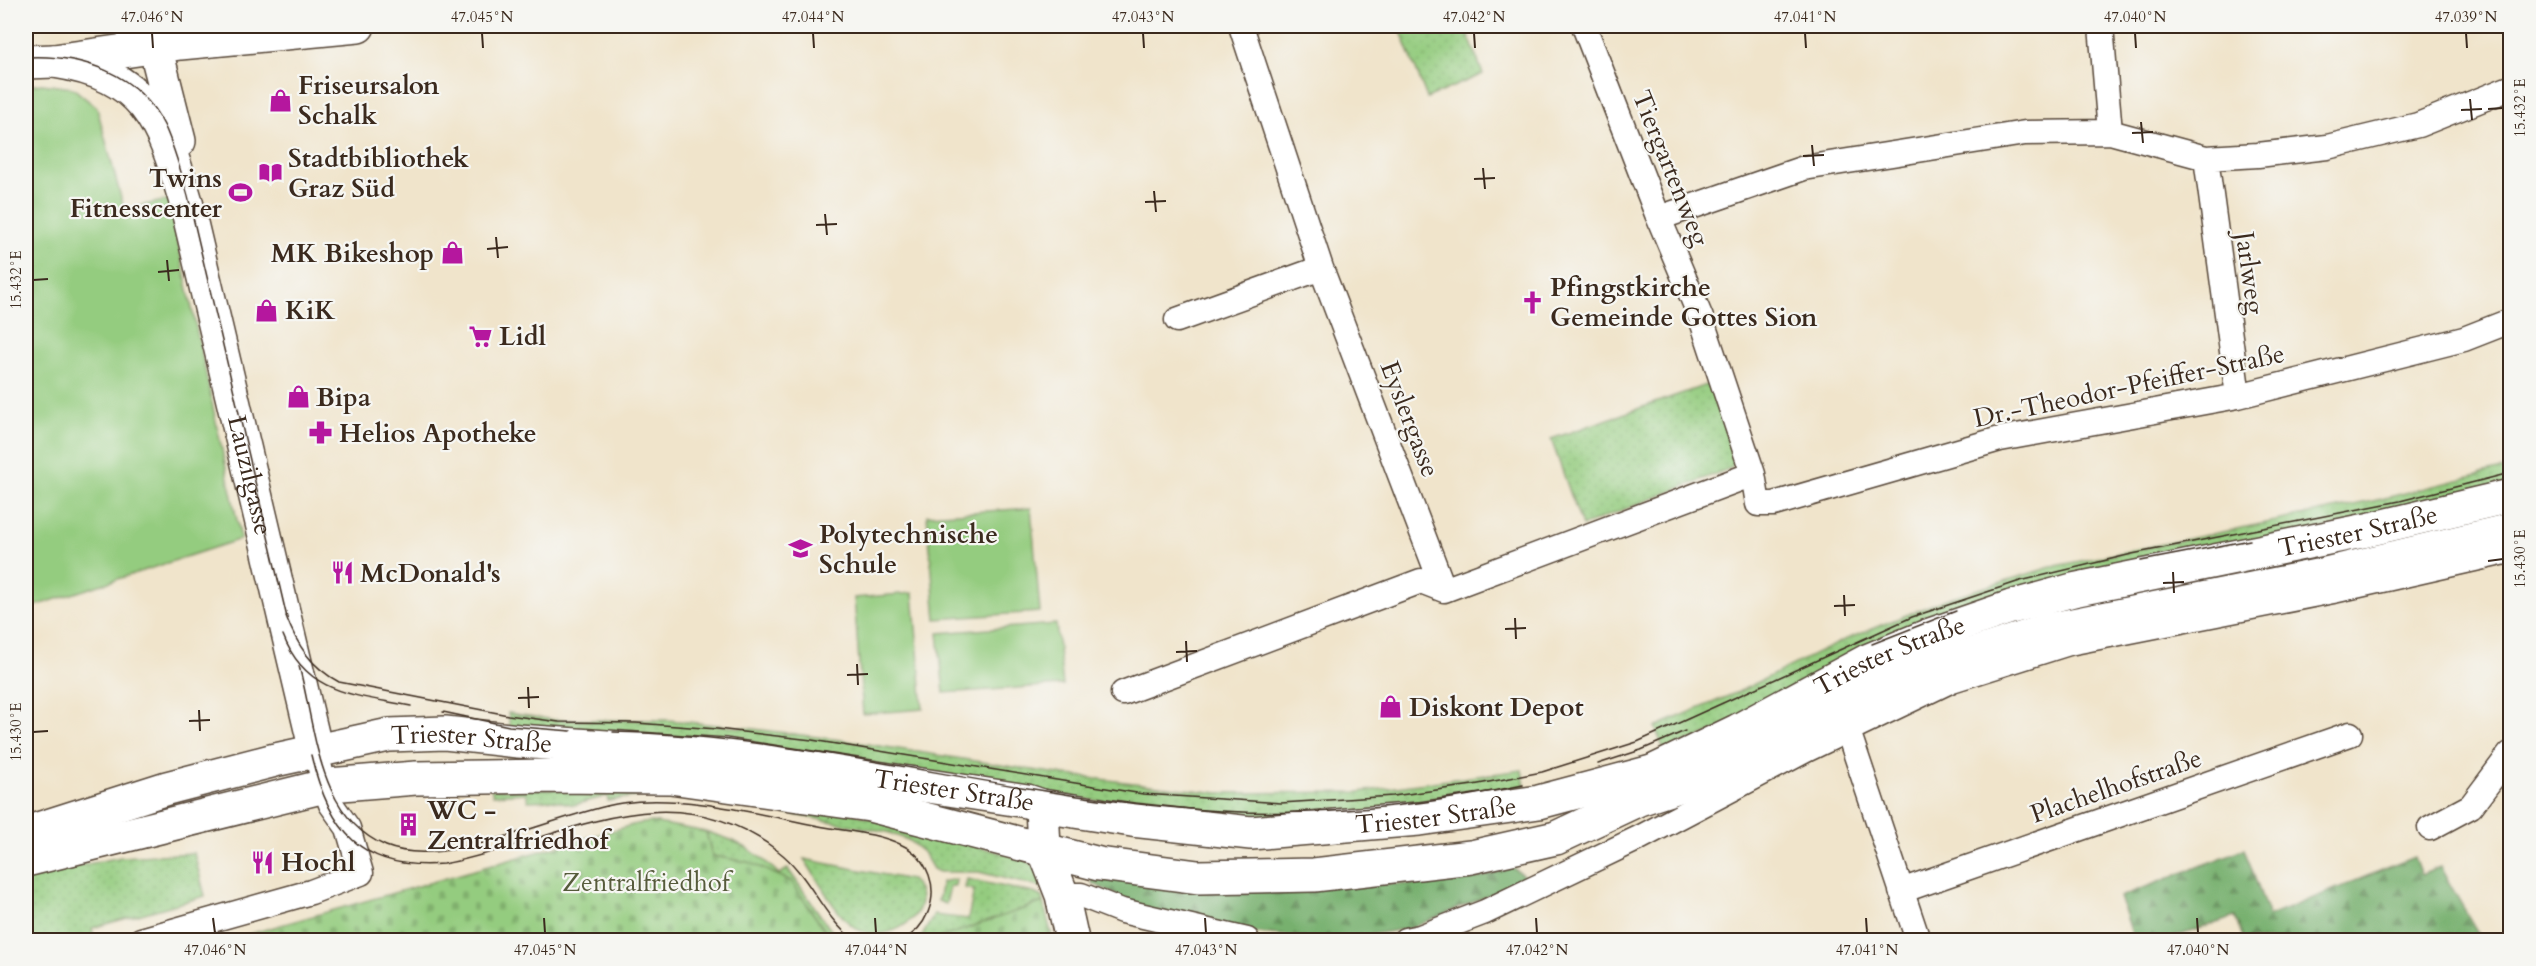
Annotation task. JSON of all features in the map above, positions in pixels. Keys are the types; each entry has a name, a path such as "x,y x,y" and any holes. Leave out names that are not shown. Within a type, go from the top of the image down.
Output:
{"main road":[{"path":"40,62 152,36 358,26"},
{"path":"120,82 124,66 152,36"},
{"name":"Lauzilgasse","path":"152,36 184,163 186,202"},
{"name":"Lauzilgasse","path":"40,62 87,67 120,82 137,96 161,128 174,159 315,751"},
{"name":"Triester Straße","path":"26,833 167,788 315,751 389,735 446,732 518,741 725,755 1027,801 1042,806 1132,820 1251,832 1340,827 1449,816 1539,802 1652,772 1737,731 1867,661 1930,635 2011,607 2073,590 2367,530 2511,496"},
{"name":"Triester Straße","path":"26,860 324,785 416,778 670,777 870,805 1099,864 1198,877 1314,875 1471,857 1556,838 1639,799 1721,772 1866,696 1931,668 2038,634 2317,576 2511,530"},
{"path":"1042,806 1044,849 1062,896 1072,940"}],"street":[{"name":"Eyslergasse","path":"1241,26 1321,268 1444,590"},
{"name":"Tiergartenweg","path":"1584,26 1701,318 1753,474 1758,504"},
{"path":"2101,26 2110,132"},
{"path":"1659,218 1804,168 2025,133 2110,132 2206,158 2326,147 2395,132 2511,88"},
{"name":"Jarlweg","path":"2206,158 2238,396"},
{"path":"1177,320 1321,268"},
{"name":"Dr.-Theodor-Pfeiffer-Straße","path":"1758,504 1774,504 2000,439 2238,396 2464,339 2511,321"},
{"path":"1123,693 1421,581 1444,590 1753,474"},
{"name":"Triester Straße","path":"1405,940 1420,937 1495,908 1641,837 1806,750 1952,680 2069,643 2333,591 2511,551"},
{"path":"1848,731 1918,940"},
{"name":"Plachelhofstraße","path":"1901,891 2350,734"},
{"path":"141,940 311,892 361,873 348,828 332,804 324,785 315,751"},
{"path":"2430,828 2471,806 2511,754"},
{"path":"1062,896 1081,895 1122,911 1247,940"}],"green space":[{"path":"1399,26 1465,26 1483,74 1427,98"},
{"path":"42,84 73,88 97,108 124,209 169,200 241,539 26,609 26,86"},
{"path":"1712,383 1738,453 1731,468 1582,526 1551,439"},
{"path":"2510,467 2510,488 2175,561 1664,750 1655,727 1738,692 1842,641 1946,599 2051,567 2373,501"},
{"path":"1031,508 1040,612 936,619 927,515"},
{"path":"913,593 923,709 863,714 854,598"},
{"path":"1056,624 1063,685 944,693 938,633"},
{"path":"508,713 555,720 668,720 746,728 841,740 1065,775 1219,793 1359,792 1522,770 1526,792 1440,809 1230,817 510,728"},
{"path":"491,789 690,790 805,801 1025,859 1035,867 1047,889 979,872 939,872 933,869 923,852 908,840 887,832 705,798 656,795 608,801 607,796 574,805 553,800 528,801 526,793 493,795"},
{"name":"Zentralfriedhof","path":"652,822 706,832 712,856 748,862 791,881 831,940 228,940 636,824"},
{"path":"706,832 746,847 779,874 788,869 830,929 842,940 831,940 791,881 748,862 712,856"},
{"path":"2244,849 2269,916 2414,857 2421,875 2440,867 2482,940 2244,940 2235,917 2165,940 2134,940 2120,897"},
{"path":"194,853 205,896 92,928 94,939 91,940 26,940 26,877 121,857"},
{"path":"804,859 911,880 919,891 921,903 916,914 895,930 867,933 854,927 840,914"},
{"path":"1512,867 1528,879 1411,928 1338,940 1245,932 1147,911 1092,883 1094,874 1440,884 1464,881"},
{"path":"956,879 955,886 950,886 946,904 938,901 942,882"},
{"path":"967,879 1034,893 1042,897 1043,902 934,940 915,940 922,936 934,915 968,919 974,890 965,888"},
{"path":"1043,902 1053,940 934,940"}],"tram line":[{"path":"26,57 67,59 87,64 124,80 154,108 165,127 188,196 288,622"},
{"path":"286,616 306,654 320,669 339,682 508,715 559,722 636,723 717,729 812,740 1143,794 1281,803 1393,796 1473,785 1542,772 1637,742 1912,617 2020,581 2132,554 2400,501 2510,473"},
{"path":"2141,561 2250,540"},
{"path":"1872,644 1956,611"},
{"path":"283,635 293,655 305,670 319,681 352,695 411,706"},
{"path":"299,666 316,743 333,793 346,814 363,832 386,846 411,852 440,851 471,846 622,803 671,801 746,811 872,835 893,841 911,850 927,870 932,894 924,921 903,940"},
{"path":"443,712 509,726 571,731"},
{"path":"1598,764 1641,750 1685,731"},
{"path":"613,732 690,736 766,744 1068,795 1144,805 1221,811 1297,812 1373,808 1448,799 1523,785"},
{"path":"311,755 318,782 339,824 353,840 370,852 390,860 415,864 443,864 487,854 613,817 654,812 695,814 736,826 778,851 799,872 833,920 854,940"}],"place":[{"name":"Friseursalon Schalk","path":"280,100"},
{"name":"Stadtbibliothek Graz Süd","path":"270,173"},
{"name":"Twins Fitnesscenter","path":"240,193"},
{"name":"MK Bikeshop","path":"452,253"},
{"name":"Pfingstkirche Gemeinde Gottes Sion","path":"1532,302"},
{"name":"KiK","path":"267,310"},
{"name":"Lidl","path":"481,336"},
{"name":"Bipa","path":"298,397"},
{"name":"Helios Apotheke","path":"321,433"},
{"name":"Polytechnische Schule","path":"801,549"},
{"name":"McDonald's","path":"342,573"},
{"name":"Diskont Depot","path":"1391,707"},
{"name":"WC - Zentralfriedhof","path":"409,825"},
{"name":"Hochl","path":"263,862"}]}
